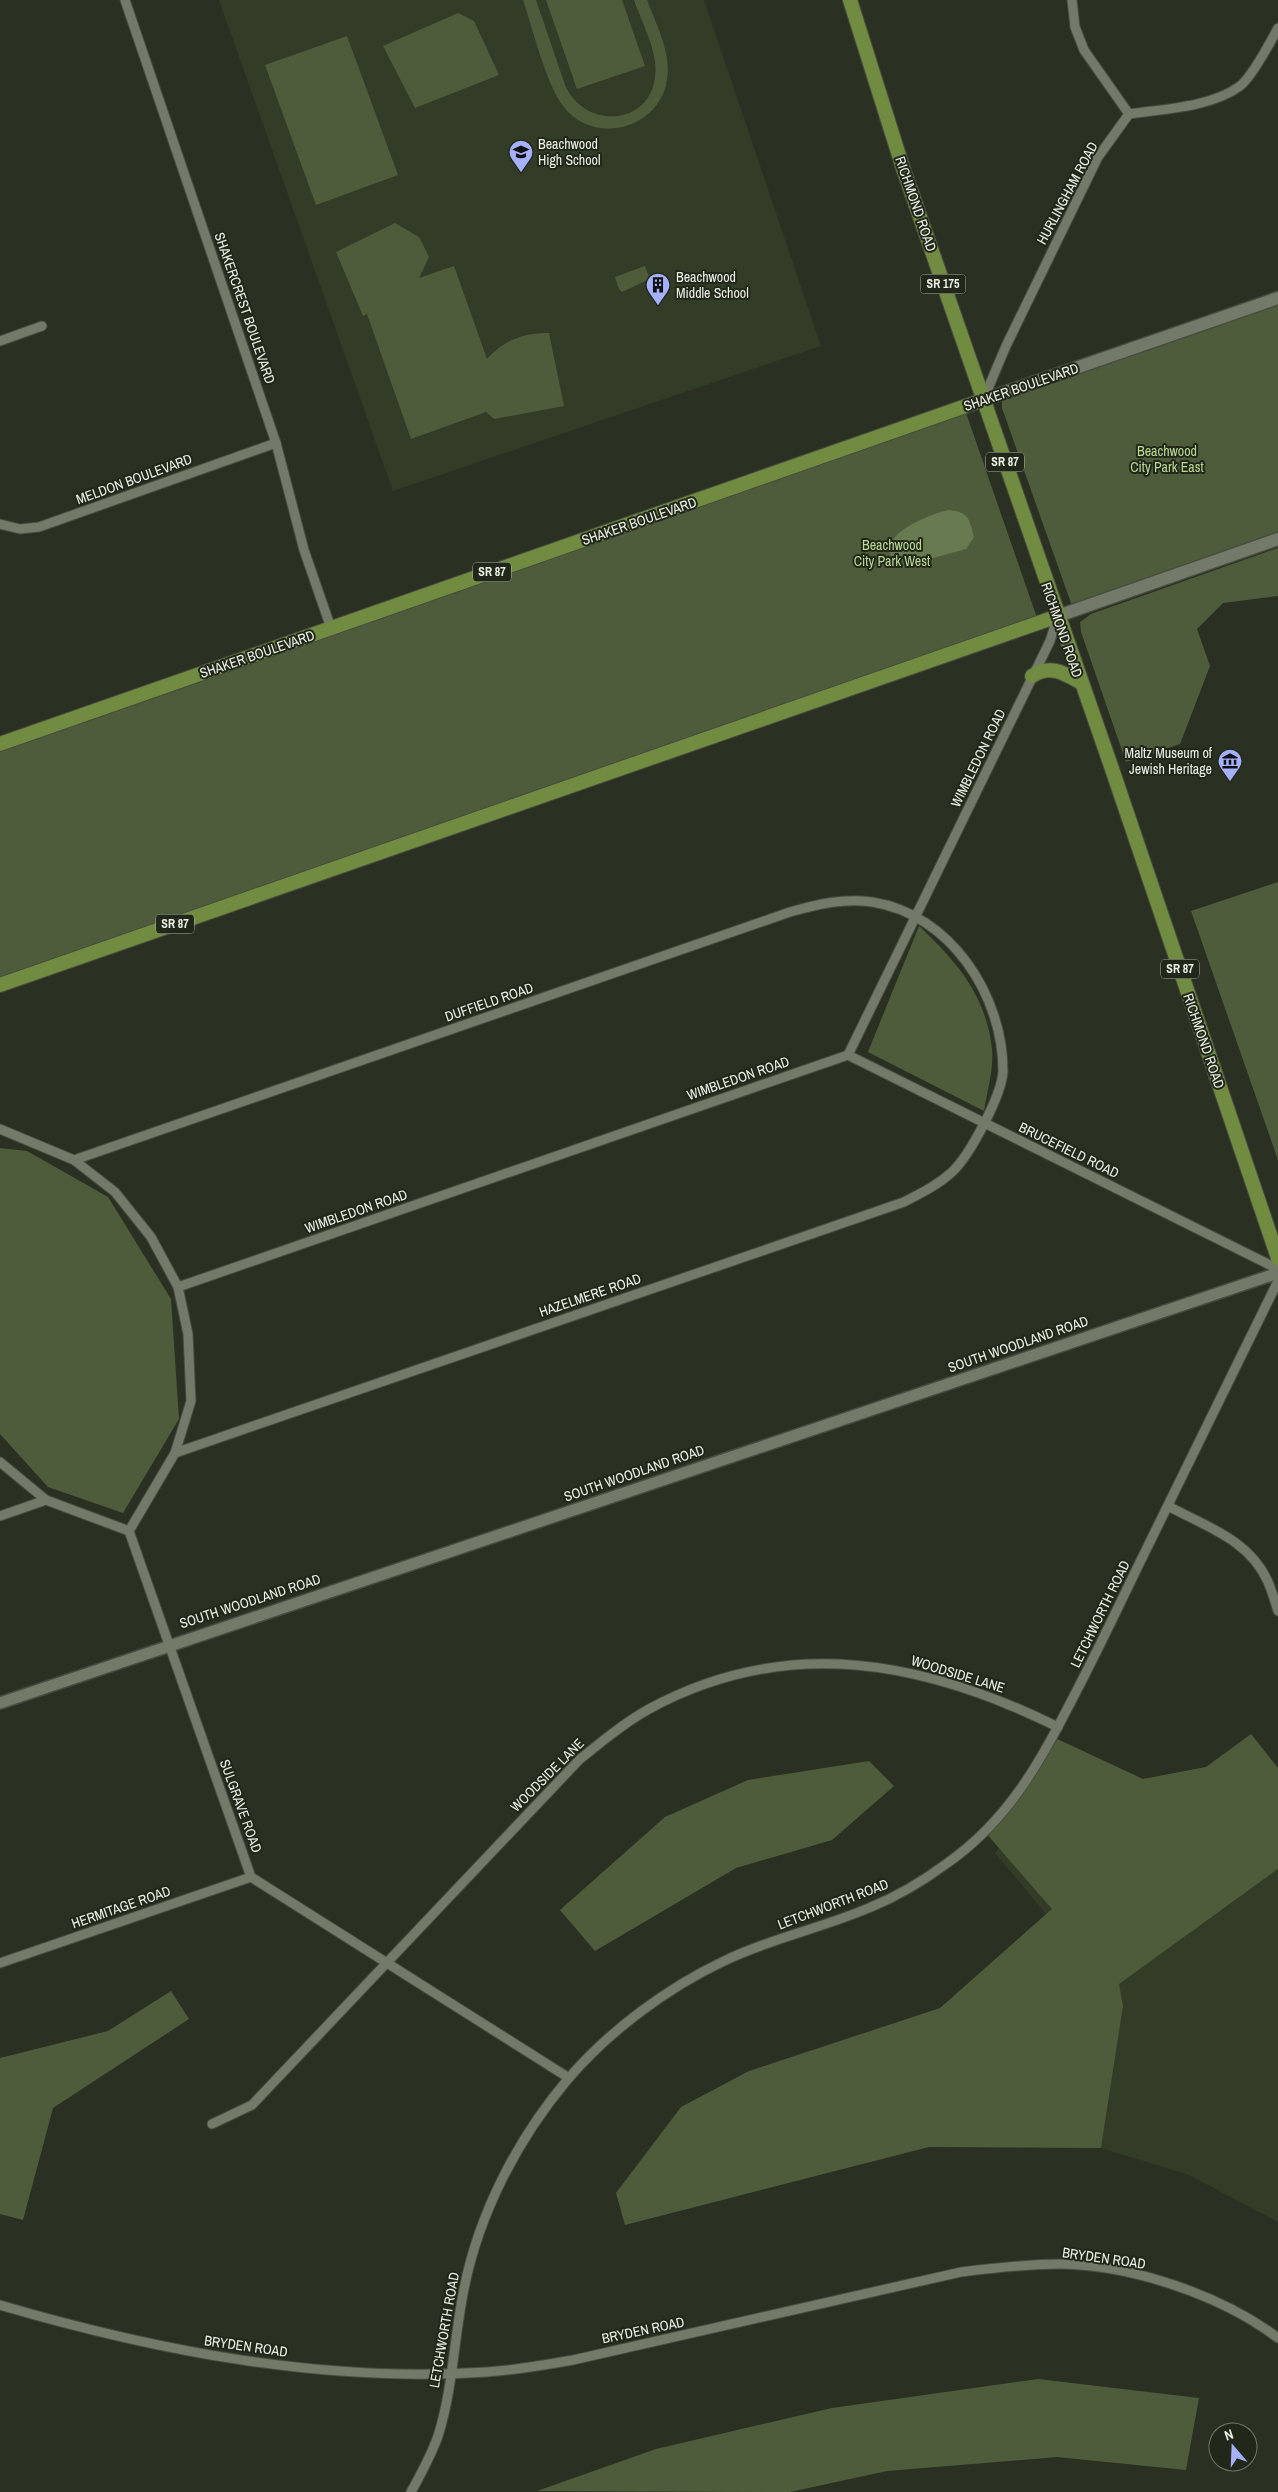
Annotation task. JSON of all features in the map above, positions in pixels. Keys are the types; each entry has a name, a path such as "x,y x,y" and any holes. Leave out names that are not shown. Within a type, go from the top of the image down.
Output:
{"main road":[{"name":"RICHMOND ROAD","path":"850,0 903,168 1278,1258"},
{"name":"SHAKER BOULEVARD","path":"0,744 1278,298"},
{"path":"1058,616 1278,539"},
{"name":"SR 87","path":"0,984 1058,616"},
{"path":"1032,676 1040,671 1053,669 1080,682"}],"street":[{"name":"SHAKERCREST BOULEVARD","path":"125,0 276,443 304,550 331,628"},
{"path":"1072,0 1074,27 1084,50 1129,114 1205,102 1241,85 1269,46 1278,28"},
{"name":"HURLINGHAM ROAD","path":"983,400 988,384 1098,157 1129,114"},
{"path":"0,341 42,326"},
{"name":"MELDON BOULEVARD","path":"0,524 20,529 39,527 276,443"},
{"name":"WIMBLEDON ROAD","path":"178,1287 848,1055 1050,641 1058,616"},
{"name":"DUFFIELD ROAD","path":"74,1160 790,912 827,902 853,901 874,903 916,918 950,942 966,960 983,989 1000,1033 1003,1073 986,1124"},
{"name":"BRUCEFIELD ROAD","path":"848,1055 1278,1271"},
{"name":"HAZELMERE ROAD","path":"175,1453 904,1202 938,1184 954,1170 986,1124"},
{"path":"0,1129 74,1160 115,1192 151,1237 178,1287 188,1334 191,1401 175,1453 129,1531 46,1500 0,1462"},
{"name":"SOUTH WOODLAND ROAD","path":"0,1703 168,1644 1278,1271"},
{"name":"LETCHWORTH ROAD","path":"411,2492 428,2463 439,2432 451,2374 465,2283 483,2225 504,2177 533,2125 569,2078 598,2048 628,2022 691,1979 723,1961 872,1907 912,1887 951,1861 985,1832 1009,1806 1037,1767 1058,1727 1278,1281"},
{"path":"0,1516 46,1500"},
{"path":"1168,1506 1232,1539 1251,1555 1267,1580 1278,1611"},
{"name":"SULGRAVE ROAD","path":"129,1531 251,1877"},
{"name":"WOODSIDE LANE","path":"212,2124 252,2105 579,1760 615,1731 648,1710 682,1693 714,1681 760,1669 798,1664 838,1664 874,1667 914,1674 995,1698 1058,1727"},
{"path":"251,1877 569,2078"},
{"name":"HERMITAGE ROAD","path":"0,1963 251,1877"},
{"name":"BRYDEN ROAD","path":"0,2305 100,2333 213,2356 272,2364 368,2372 451,2374 525,2368 573,2360 945,2276 1006,2266 1062,2264 1109,2270 1156,2280 1220,2304 1278,2338"}],"shaded area":[{"name":"Beachwood High School","path":"219,0 704,0 821,346 393,491"},
{"path":"948,510 964,514 969,521 974,537 966,549 922,561 893,560 890,551 892,542 898,534 919,521"},
{"path":"1082,1756 1143,1779 1206,1767 1278,1841 1278,2222 1189,2175 1101,2148 1123,2006 995,1853"}],"green space":[{"path":"523,0 536,0 565,85 574,99 586,109 600,115 614,116 628,113 641,106 650,94 655,78 655,58 634,0 647,0 662,39 668,70 667,80 661,97 652,111 638,121 623,127 607,129 591,126 576,118 563,106 551,85"},
{"path":"546,0 622,0 645,66 577,89"},
{"path":"458,13 474,21 499,75 415,108 383,46"},
{"path":"347,36 398,175 316,205 265,65"},
{"path":"395,223 419,237 429,257 419,278 454,266 487,359 507,342 531,334 549,333 564,406 494,419 486,412 411,439 367,314 363,316 336,252"},
{"path":"645,266 650,279 622,292 619,289 615,277"},
{"name":"Beachwood City Park East","path":"1278,304 1278,536 1072,606 1002,408 1002,400"},
{"name":"Beachwood City Park West","path":"964,407 1037,618 0,985 0,744"},
{"path":"1278,548 1278,596 1223,603 1197,629 1210,666 1180,744 1126,762 1081,632 1080,622 1091,614"},
{"path":"1278,882 1278,1160 1191,911"},
{"path":"919,926 957,966 968,981 983,1012 989,1030 992,1049 991,1072 984,1111 868,1052"},
{"path":"0,1148 27,1151 108,1197 171,1299 179,1419 123,1513 48,1487 0,1434"},
{"path":"1251,1734 1278,1768 1278,1869 1119,1984 1123,2006 1101,2148 929,2147 625,2225 616,2193 681,2107 749,2071 940,2008 1052,1909 985,1832 1053,1737 1143,1779 1206,1767"},
{"path":"869,1761 894,1786 832,1840 736,1868 595,1951 560,1910 665,1817 748,1780"},
{"path":"171,1991 189,2019 53,2108 23,2220 0,2214 0,2058 108,2031"},
{"path":"1038,2379 1199,2398 1186,2470 1057,2457 887,2471 790,2492 537,2491 656,2449 832,2408"}],"place":[{"name":"Beachwood High School","path":"521,173"},
{"name":"Beachwood Middle School","path":"658,306"},
{"name":"Maltz Museum of Jewish Heritage","path":"1230,782"}]}
